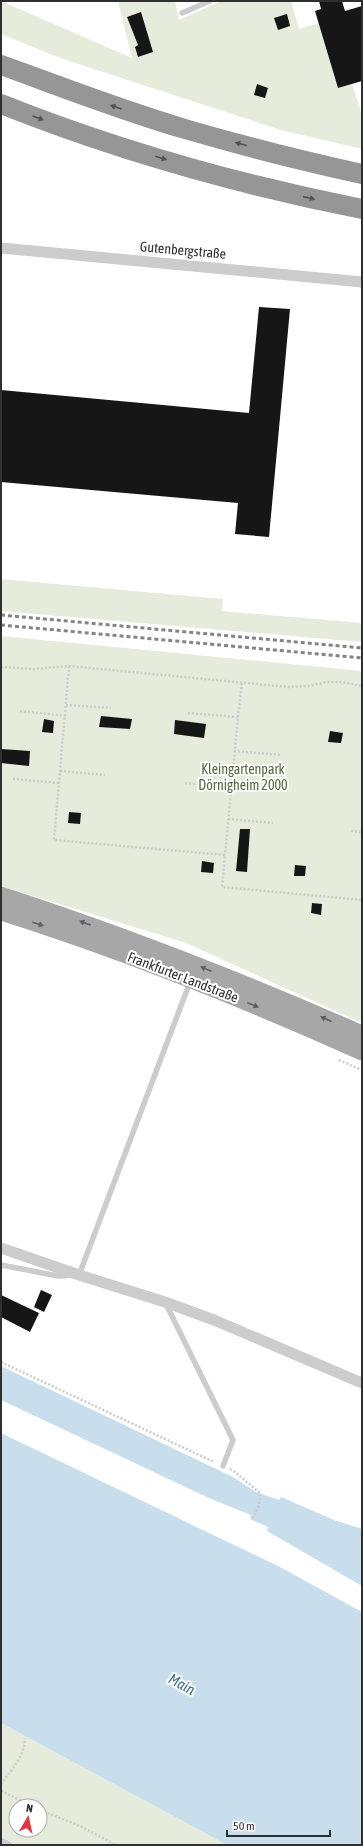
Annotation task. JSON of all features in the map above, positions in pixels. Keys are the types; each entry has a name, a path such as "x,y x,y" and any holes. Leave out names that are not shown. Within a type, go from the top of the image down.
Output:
{"highway":[{"path":"1,65 114,106 185,129 278,155 362,174"},
{"path":"1,104 85,136 271,189 362,210"}],"main road":[{"name":"Frankfurter Landstraße","path":"1,895 71,918 187,961 255,988 362,1034"},
{"name":"Frankfurter Landstraße","path":"1,912 65,933 250,1003 362,1052"}],"street":[{"name":"Gutenbergstraße","path":"1,248 362,282"},
{"path":"1,1248 80,1276 165,1302 214,1320 362,1384"}],"lane":[{"path":"182,13 210,1"},
{"path":"1,1265 58,1276 80,1276 190,980"},
{"path":"165,1302 233,1440 223,1466"},
{"path":"1,1840 10,1845"}],"path":[{"path":"1,667 34,669 69,666 155,673 288,687 309,686 327,682 362,686"},
{"path":"69,666 66,716 54,840 225,855"},
{"path":"242,683 234,751 222,887 362,900"},
{"path":"66,705 111,708"},
{"path":"20,711 66,716"},
{"path":"188,713 238,717"},
{"path":"234,751 282,755"},
{"path":"60,771 105,775"},
{"path":"13,779 59,783"},
{"path":"185,783 231,788"},
{"path":"228,819 273,823"},
{"path":"351,831 362,832"},
{"path":"1,1362 235,1472 261,1494 259,1505 252,1520"},
{"path":"1,1784 25,1748 25,1738"},
{"path":"1,1791 15,1798"},
{"path":"48,1813 80,1826 116,1845"}],"green space":[{"path":"1,1 132,58 118,1 175,1 179,20 221,1 291,1 299,29 319,23 338,88 352,84 362,115 362,149 281,130 63,59 1,34"},
{"path":"1,579 223,599 222,611 362,623 362,642 1,611"},
{"name":"Kleingartenpark Dörnigheim 2000","path":"1,636 362,671 362,1023 186,943 1,886"},
{"path":"1,1723 227,1845 16,1845 1,1836"}],"water":[{"path":"1,1366 233,1477 256,1492 279,1500 281,1497 334,1520 362,1529 362,1586 267,1531 268,1527 250,1519 251,1515 211,1499 1,1400"},
{"name":"Main","path":"1,1433 280,1567 362,1612 362,1845 227,1845 1,1723"}],"building":[{"path":"319,1 342,1 345,11 362,6 362,81 338,88 315,11 321,9"},
{"path":"141,12 153,52 138,57 135,47 138,45 127,17"},
{"path":"287,14 290,26 278,30 274,18"},
{"path":"257,84 268,88 265,98 254,95"},
{"path":"259,307 290,309 269,537 235,534 238,503 1,482 1,390 249,413"},
{"path":"101,716 132,719 130,729 99,727"},
{"path":"44,719 54,721 53,733 42,732"},
{"path":"175,720 206,724 204,738 174,734"},
{"path":"330,731 343,733 341,743 328,742"},
{"path":"1,749 30,751 29,766 1,763"},
{"path":"69,812 81,813 80,824 68,823"},
{"path":"240,829 250,829 247,872 236,871"},
{"path":"202,861 214,863 213,873 201,872"},
{"path":"295,865 306,866 305,876 294,876"},
{"path":"312,903 322,904 321,915 311,913"},
{"path":"41,1290 52,1295 44,1312 34,1307"},
{"path":"1,1295 39,1313 30,1332 1,1317"}],"railway":[{"path":"1,615 362,648"},
{"path":"1,625 362,658"}]}
